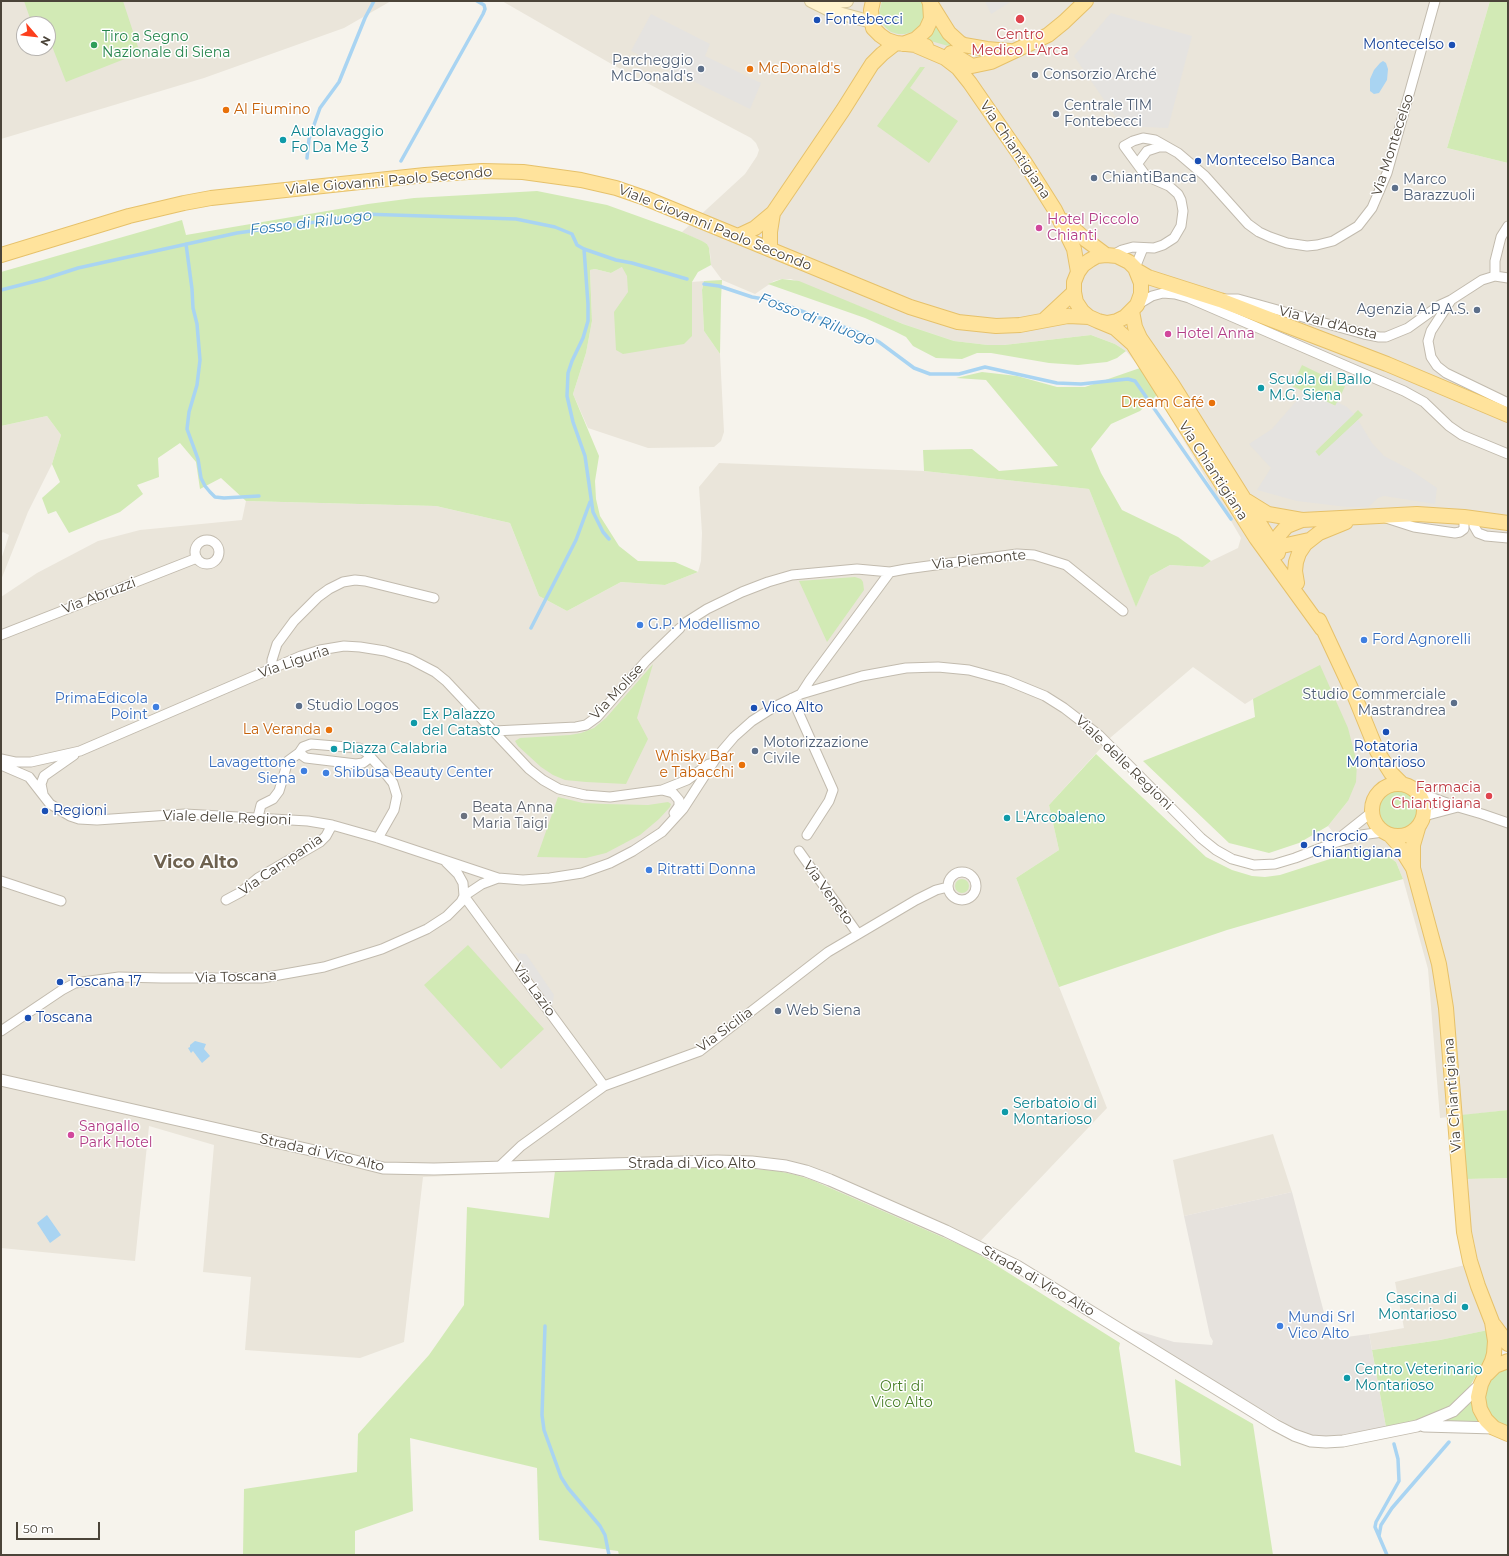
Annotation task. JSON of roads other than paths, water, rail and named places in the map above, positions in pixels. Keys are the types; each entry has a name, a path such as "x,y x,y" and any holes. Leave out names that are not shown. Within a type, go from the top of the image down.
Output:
{"main road":[{"path":"811,1 831,11 874,27 887,40 943,49 956,55 970,66 977,66 1031,44 1051,33 1086,1"},
{"path":"824,1 847,1"},
{"path":"872,64 875,52 874,27 871,10 873,1"},
{"path":"929,1 949,33 964,45 991,50 1013,51"},
{"path":"738,236 755,228 773,214 872,64 882,54 899,43 916,40 926,30 931,19 929,1"},
{"name":"Via Chiantigiana","path":"964,45 972,55 977,66 979,97 1024,160 1055,210 1074,249 1078,272 1074,282 1076,302 1082,311 1120,332 1136,347 1162,391 1256,538 1271,550 1297,583 1312,606 1351,686 1377,751 1401,783 1414,788 1423,800 1425,808 1413,845 1413,868 1434,941 1444,987 1462,1210 1467,1247 1478,1286 1492,1322 1495,1348 1492,1362 1483,1380 1478,1396 1480,1409 1486,1420 1494,1428 1508,1434"},
{"path":"917,46 939,55 954,65 979,97"},
{"name":"Viale Giovanni Paolo Secondo","path":"1,255 129,216 184,203 251,193 425,175 482,171 543,174 596,183 645,198 904,305 925,313 958,322 996,326 1020,325 1045,319 1073,316 1094,319"},
{"name":"Via Chiantigiana","path":"1055,210 1080,234 1109,255 1124,258 1135,269 1141,283 1141,294 1135,308 1135,327 1140,338 1172,384 1244,498 1271,550 1322,629"},
{"path":"770,249 770,232 773,214"},
{"path":"1078,272 1090,260 1097,256 1109,255"},
{"path":"1135,269 1148,277 1220,300 1387,364 1508,415"},
{"name":"Viale Giovanni Paolo Secondo","path":"1045,319 1074,292"},
{"path":"1094,319 1107,323 1117,321 1125,318 1135,308"},
{"path":"1244,498 1268,514 1302,520 1417,514 1469,517 1508,523"},
{"path":"1297,583 1295,571 1297,556 1301,548 1309,540 1324,530 1360,517"},
{"path":"1271,550 1287,526 1302,520"},
{"path":"1271,550 1309,540"},
{"name":"Via Chiantigiana","path":"1377,751 1382,789"},
{"path":"1372,812 1372,804 1382,789 1388,785 1401,783"},
{"name":"Via Chiantigiana","path":"1372,812 1378,826 1387,833 1400,848 1413,868"},
{"path":"1387,833 1405,836 1421,822"},
{"name":"Via Chiantigiana","path":"1492,1322 1508,1344"},
{"path":"1483,1380 1495,1366 1508,1361"}],"street":[{"name":"Via Montecelso","path":"1138,163 1124,146 1133,141 1150,138 1170,148 1196,167 1244,219 1259,232 1277,240 1307,246 1328,243 1344,236 1366,218 1384,182 1435,1"},
{"path":"1109,255 1133,247 1158,247 1168,243 1174,238 1181,226 1183,210 1181,200 1174,189 1166,184 1148,178 1138,163 1147,151 1154,148 1170,148"},
{"path":"1495,276 1494,268 1500,237 1508,226"},
{"path":"1135,269 1143,248"},
{"name":"Via Val d'Aosta","path":"1220,300 1230,298 1238,299 1311,320 1379,337 1386,337 1402,332 1477,282 1495,276 1508,278"},
{"path":"1135,308 1152,296 1163,293 1175,294 1189,298 1404,391 1424,402 1449,426 1462,435 1508,454"},
{"name":"Via Val d'Aosta","path":"1451,300 1431,331 1428,341 1431,357 1437,366 1446,373 1508,403"},
{"path":"1469,517 1478,533 1486,536 1508,538"},
{"name":"Via Piemonte","path":"683,625 707,609 736,595 768,582 788,576 857,569 890,572 1006,555 1034,555 1066,565 1123,611"},
{"name":"Via Abruzzi","path":"1,635 197,558"},
{"path":"808,835 829,801 833,790 796,696 810,680 890,572"},
{"path":"272,668 272,660 276,648 281,638 294,621 318,596 343,582 355,580 366,581 434,598"},
{"name":"Via Molise","path":"494,731 576,727 586,725 597,717 646,661 683,625"},
{"name":"Via Liguria","path":"1,759 15,762 31,762 80,751 272,668 312,652 336,647 360,647 385,651 410,659 440,676 529,769 542,780 559,789 585,795 610,797 629,796 662,790 687,780 716,758"},
{"name":"Viale delle Regioni","path":"1,765 29,776 52,805 78,819 97,820 185,814 297,820 332,825 378,838 498,878 534,879 582,873 610,863 662,832 681,812 716,758 738,733 752,721 774,707 796,696 855,678 906,668 931,666 969,670 994,676 1019,684 1045,696 1073,715 1099,736 1202,838 1216,850 1228,857 1254,865 1269,865 1361,835 1387,833"},
{"path":"258,817 261,805 277,794 288,761 299,753 303,747 311,744 362,749 389,778 397,796 397,802 394,810 378,838"},
{"name":"Via Liguria","path":"44,795 41,784 44,776 80,751"},
{"path":"299,753 306,758 356,764 363,763 371,757"},
{"path":"647,842 680,804 675,794 662,790"},
{"path":"1419,793 1508,823"},
{"path":"1421,822 1458,807"},
{"name":"Viale delle Regioni","path":"1334,843 1372,812"},
{"name":"Via Campania","path":"226,900 241,892 258,878 320,842 326,836 332,825"},
{"name":"Via Veneto","path":"799,851 858,934"},
{"name":"Viale delle Regioni","path":"444,860 460,877 464,886 464,896"},
{"name":"Viale delle Regioni","path":"464,896 482,884 498,878"},
{"path":"1,881 61,901"},
{"name":"Via Sicilia","path":"499,1167 521,1146 604,1086 700,1050 818,959 927,894 948,887"},
{"name":"Via Toscana","path":"1,1031 62,990 75,983 119,977 262,978 300,972 342,962 382,949 427,929 455,909 464,896"},
{"name":"Via Lazio","path":"464,896 604,1086"},
{"name":"Strada di Vico Alto","path":"1,1080 315,1151 374,1167 407,1169 717,1161 786,1166 806,1171 946,1231 1017,1266 1294,1435 1311,1441 1334,1442 1417,1426 1453,1411 1483,1380"},
{"name":"Strada di Vico Alto","path":"1417,1426 1494,1428"}],"water":[{"path":"1383,61 1386,63 1388,69 1387,80 1379,93 1374,94 1370,91 1370,79 1374,70"},
{"path":"195,1041 206,1044 204,1049 210,1056 202,1063 193,1051 191,1053 188,1048"},
{"path":"47,1215 61,1235 50,1243 37,1223"}],"waterway":[{"path":"307,158 309,139 320,108 339,82 365,18 374,1"},
{"path":"401,161 483,14 485,9 484,5 477,1"},
{"name":"Fosso di Riluogo","path":"1,290 44,279 78,268 237,233 362,214 516,219 555,227 572,234 577,245 584,249 616,260 632,263 687,279"},
{"path":"186,244 193,308 197,324 200,360 197,385 189,412 187,429 198,459 201,478 205,486 215,497 224,498 259,496"},
{"path":"584,249 588,321 583,338 568,373 567,396 573,422 585,456 593,512 603,532 609,539"},
{"name":"Fosso di Riluogo","path":"704,284 719,286 752,297 775,301 870,337 914,368 930,374 959,374 985,367 1057,383 1081,384 1128,379 1135,381 1231,519"},
{"path":"531,628 576,540 590,502"},
{"path":"545,1326 542,1415 544,1430 561,1477 568,1488 600,1526 605,1535 609,1555"},
{"path":"1379,1536 1381,1525 1392,1508 1449,1442"},
{"path":"1387,1555 1375,1527 1376,1522 1399,1481 1398,1459 1394,1444"}],"place":[{"name":"Centro Medico L'Arca","path":"1020,19"},
{"name":"Fontebecci","path":"817,20"},
{"name":"Tiro a Segno Nazionale di Siena","path":"94,45"},
{"name":"Montecelso","path":"1452,45"},
{"name":"Parcheggio McDonald's","path":"701,69"},
{"name":"McDonald's","path":"750,69"},
{"name":"Consorzio Arché","path":"1035,75"},
{"name":"Al Fiumino","path":"226,110"},
{"name":"Centrale TIM Fontebecci","path":"1056,114"},
{"name":"Autolavaggio Fo Da Me 3","path":"283,140"},
{"name":"Montecelso Banca","path":"1198,161"},
{"name":"ChiantiBanca","path":"1094,178"},
{"name":"Marco Barazzuoli","path":"1395,188"},
{"name":"Hotel Piccolo Chianti","path":"1039,228"},
{"name":"Agenzia A.P.A.S.","path":"1477,310"},
{"name":"Hotel Anna","path":"1168,334"},
{"name":"Scuola di Ballo M.G. Siena","path":"1261,388"},
{"name":"Dream Café","path":"1212,403"},
{"name":"G.P. Modellismo","path":"640,625"},
{"name":"Ford Agnorelli","path":"1364,640"},
{"name":"Studio Commerciale Mastrandrea","path":"1454,703"},
{"name":"Studio Logos","path":"299,706"},
{"name":"PrimaEdicola Point","path":"156,707"},
{"name":"Vico Alto","path":"754,708"},
{"name":"Ex Palazzo del Catasto","path":"414,723"},
{"name":"La Veranda","path":"329,730"},
{"name":"Rotatoria Montarioso","path":"1386,732"},
{"name":"Piazza Calabria","path":"334,749"},
{"name":"Motorizzazione Civile","path":"755,751"},
{"name":"Whisky Bar e Tabacchi","path":"742,765"},
{"name":"Lavagettone Siena","path":"304,771"},
{"name":"Shibusa Beauty Center","path":"326,773"},
{"name":"Farmacia Chiantigiana","path":"1489,796"},
{"name":"Regioni","path":"45,811"},
{"name":"Beata Anna Maria Taigi","path":"464,816"},
{"name":"L'Arcobaleno","path":"1007,818"},
{"name":"Incrocio Chiantigiana","path":"1304,845"},
{"name":"Ritratti Donna","path":"649,870"},
{"name":"Toscana 17","path":"60,982"},
{"name":"Web Siena","path":"778,1011"},
{"name":"Toscana","path":"28,1018"},
{"name":"Serbatoio di Montarioso","path":"1005,1112"},
{"name":"Sangallo Park Hotel","path":"71,1135"},
{"name":"Cascina di Montarioso","path":"1465,1307"},
{"name":"Mundi Srl Vico Alto","path":"1280,1326"},
{"name":"Centro Veterinario Montarioso","path":"1347,1378"}],"district":[{"name":"Vico Alto","path":"196,863"}],"park label":[{"name":"Orti di Vico Alto","path":"902,1396"}]}
